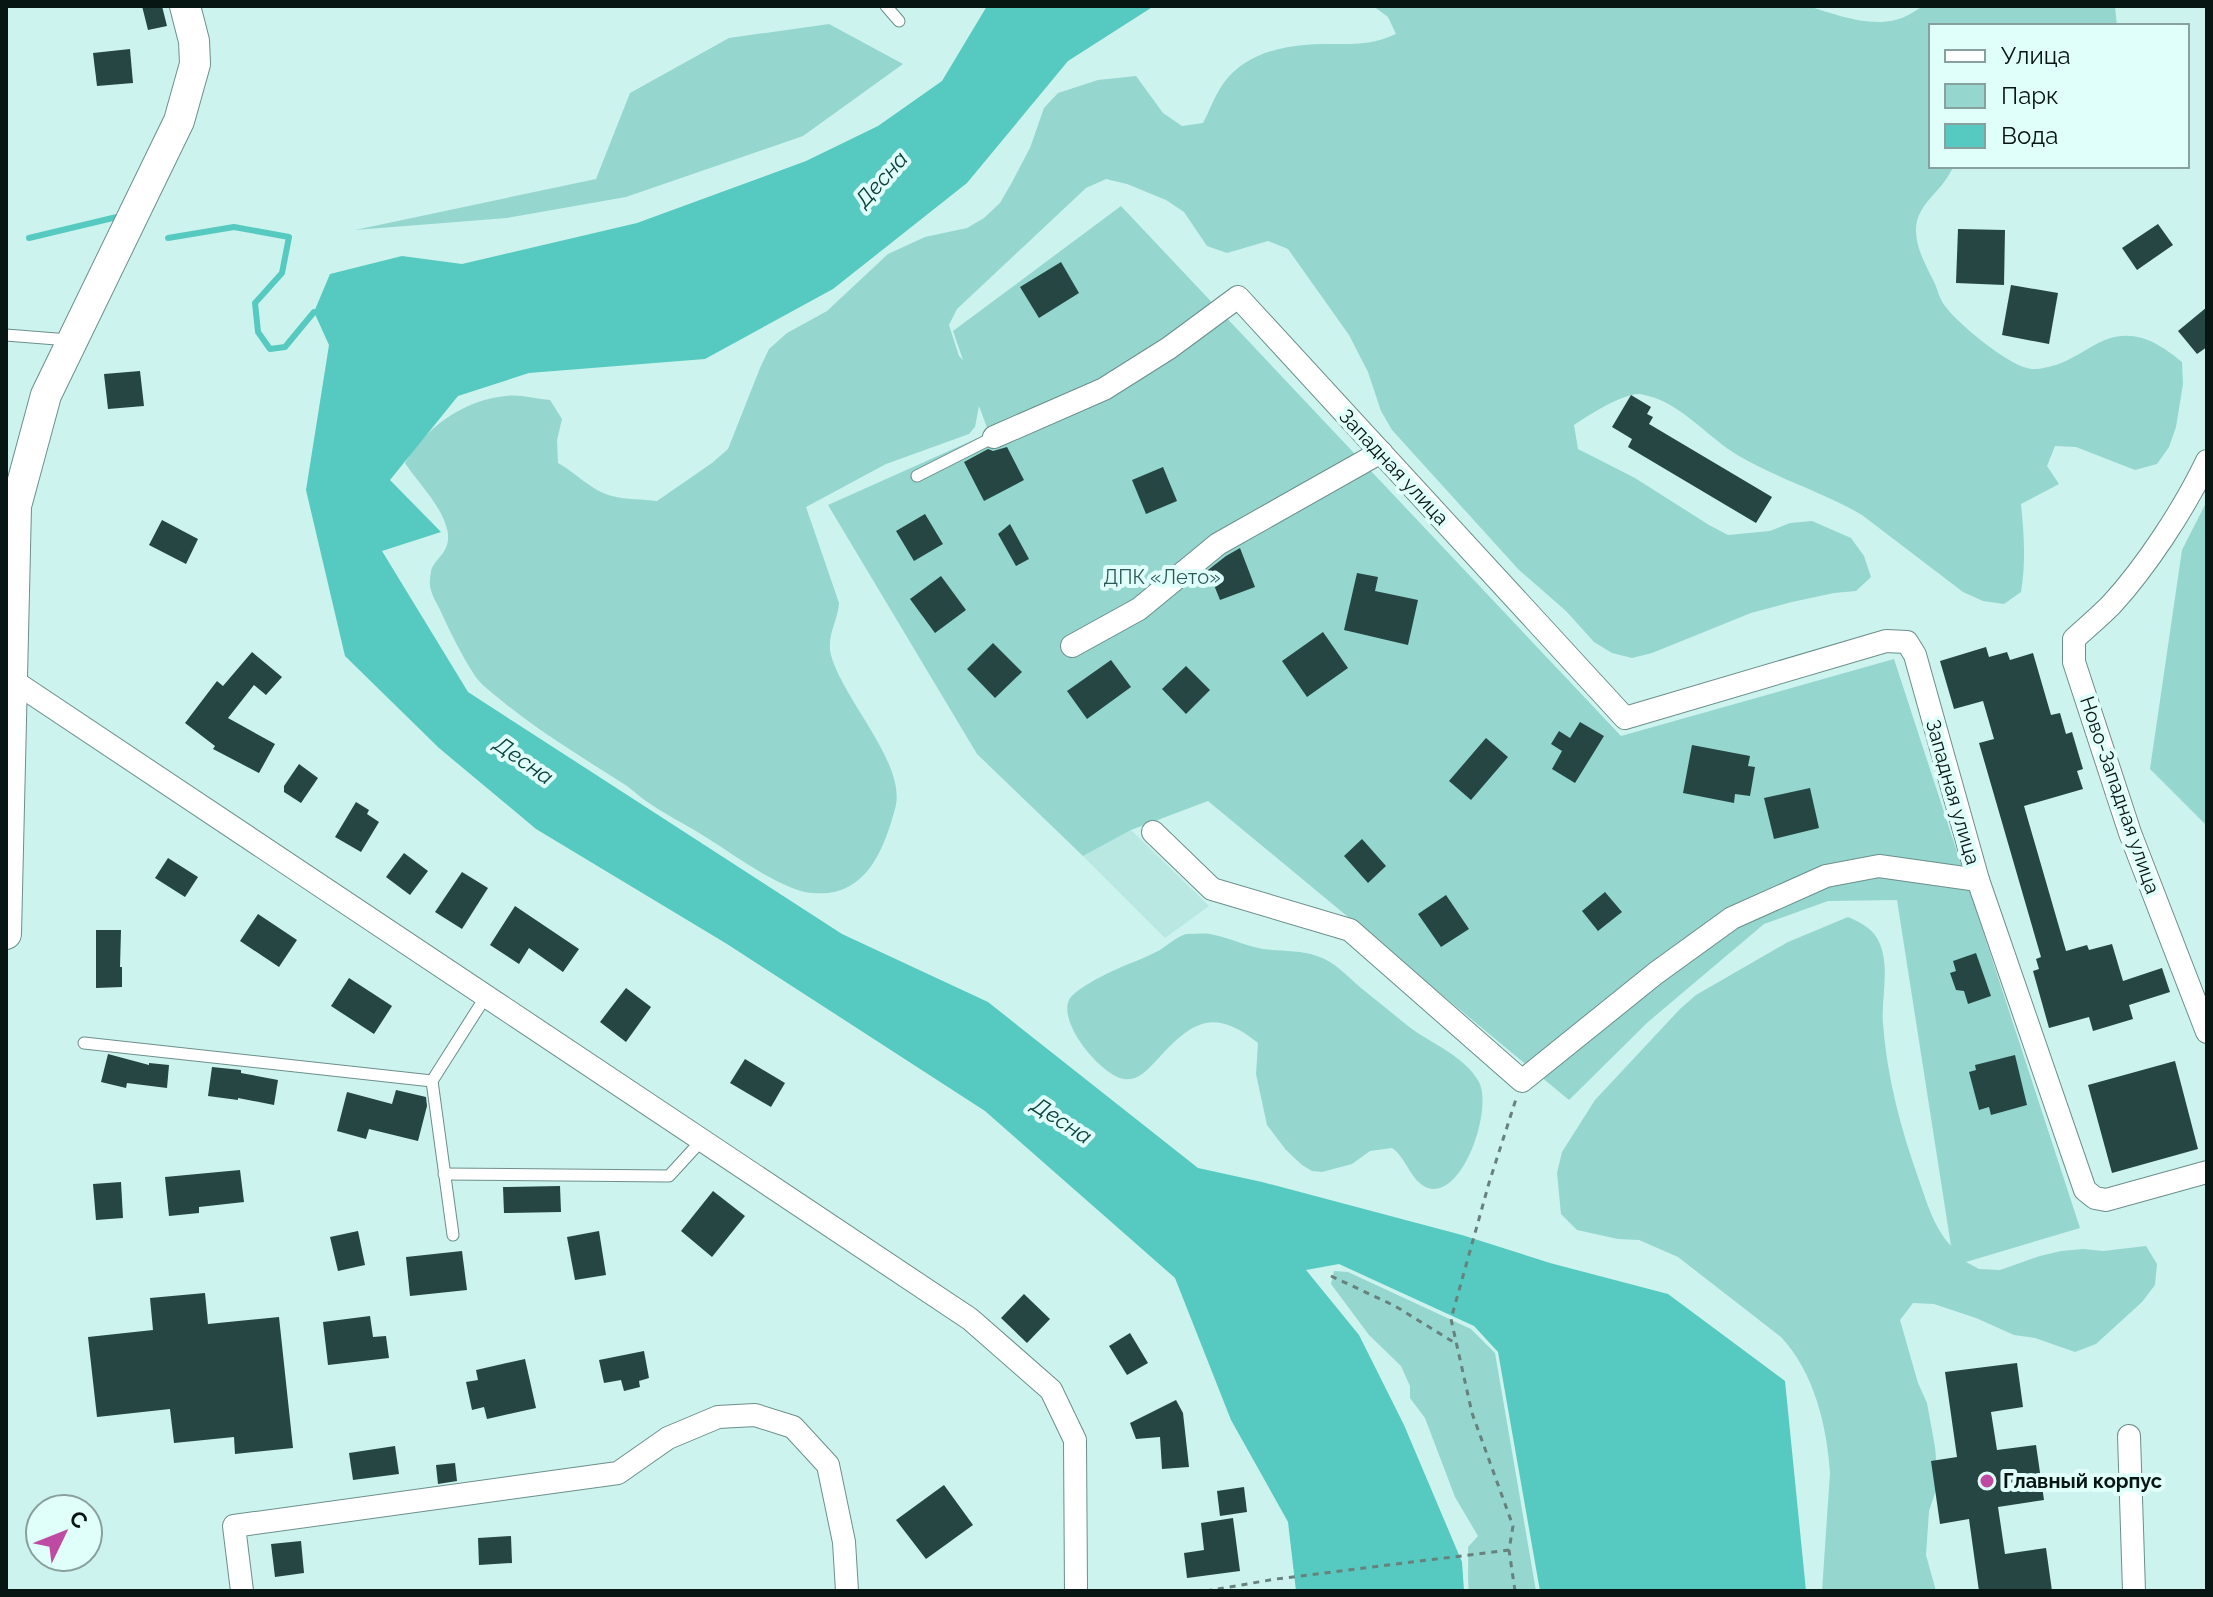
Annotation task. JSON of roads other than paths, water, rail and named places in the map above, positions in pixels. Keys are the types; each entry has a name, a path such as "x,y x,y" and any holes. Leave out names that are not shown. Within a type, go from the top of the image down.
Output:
{"main road":[{"path":"6,934 16,506 46,395 179,121 195,64 194,41 185,6"}],"street":[{"name":"Западная улица","path":"994,437 1104,389 1169,348 1238,297 1625,718 1886,641 1907,642 1915,655 1978,880 1879,866 1826,876 1732,918 1656,973 1522,1081 1350,930 1212,889 1153,832"},
{"path":"1072,646 1139,609 1218,544 1381,452"},
{"name":"Ново-Западная улица","path":"2207,461 2194,488 2136,576 2109,607 2074,639 2074,662 2130,833 2207,1032"},
{"path":"12,680 970,1319 1051,1390 1075,1440 1076,1591"},
{"path":"1978,880 2085,1190 2095,1198 2106,1200 2207,1172"},
{"path":"242,1591 234,1526 618,1473 668,1438 705,1422 718,1417 755,1415 793,1427 828,1465 844,1542 847,1591"},
{"path":"2129,1436 2134,1591"}],"lane":[{"path":"886,6 899,21"},
{"path":"6,335 73,340"},
{"path":"917,476 994,437"},
{"path":"453,1235 432,1081 486,996"},
{"path":"84,1043 432,1081"},
{"path":"444,1174 669,1176 702,1140"}],"water":[{"name":"Десна","path":"987,6 1154,6 1068,61 967,183 833,289 705,359 529,373 458,396 390,480 441,532 382,551 468,692 842,934 988,1002 1198,1168 1462,1235 1550,1263 1668,1294 1785,1381 1806,1591 1540,1591 1498,1352 1474,1326 1339,1264 1306,1270 1359,1335 1404,1425 1462,1562 1464,1591 1296,1591 1288,1522 1231,1420 1175,1278 985,1111 727,944 536,829 439,748 345,656 306,490 329,345 314,312 330,274 402,256 462,264 637,223 806,161 878,126 942,81"}],"waterway":[{"path":"29,238 121,216"},
{"path":"168,238 234,227 289,237 282,273 255,303 258,332 270,349 285,347 314,312 320,312"}],"place":[{"name":"Главный корпус","path":"1987,1481"}],"park label":[{"name":"ДПК «Лето»","path":"1162,577"}]}
